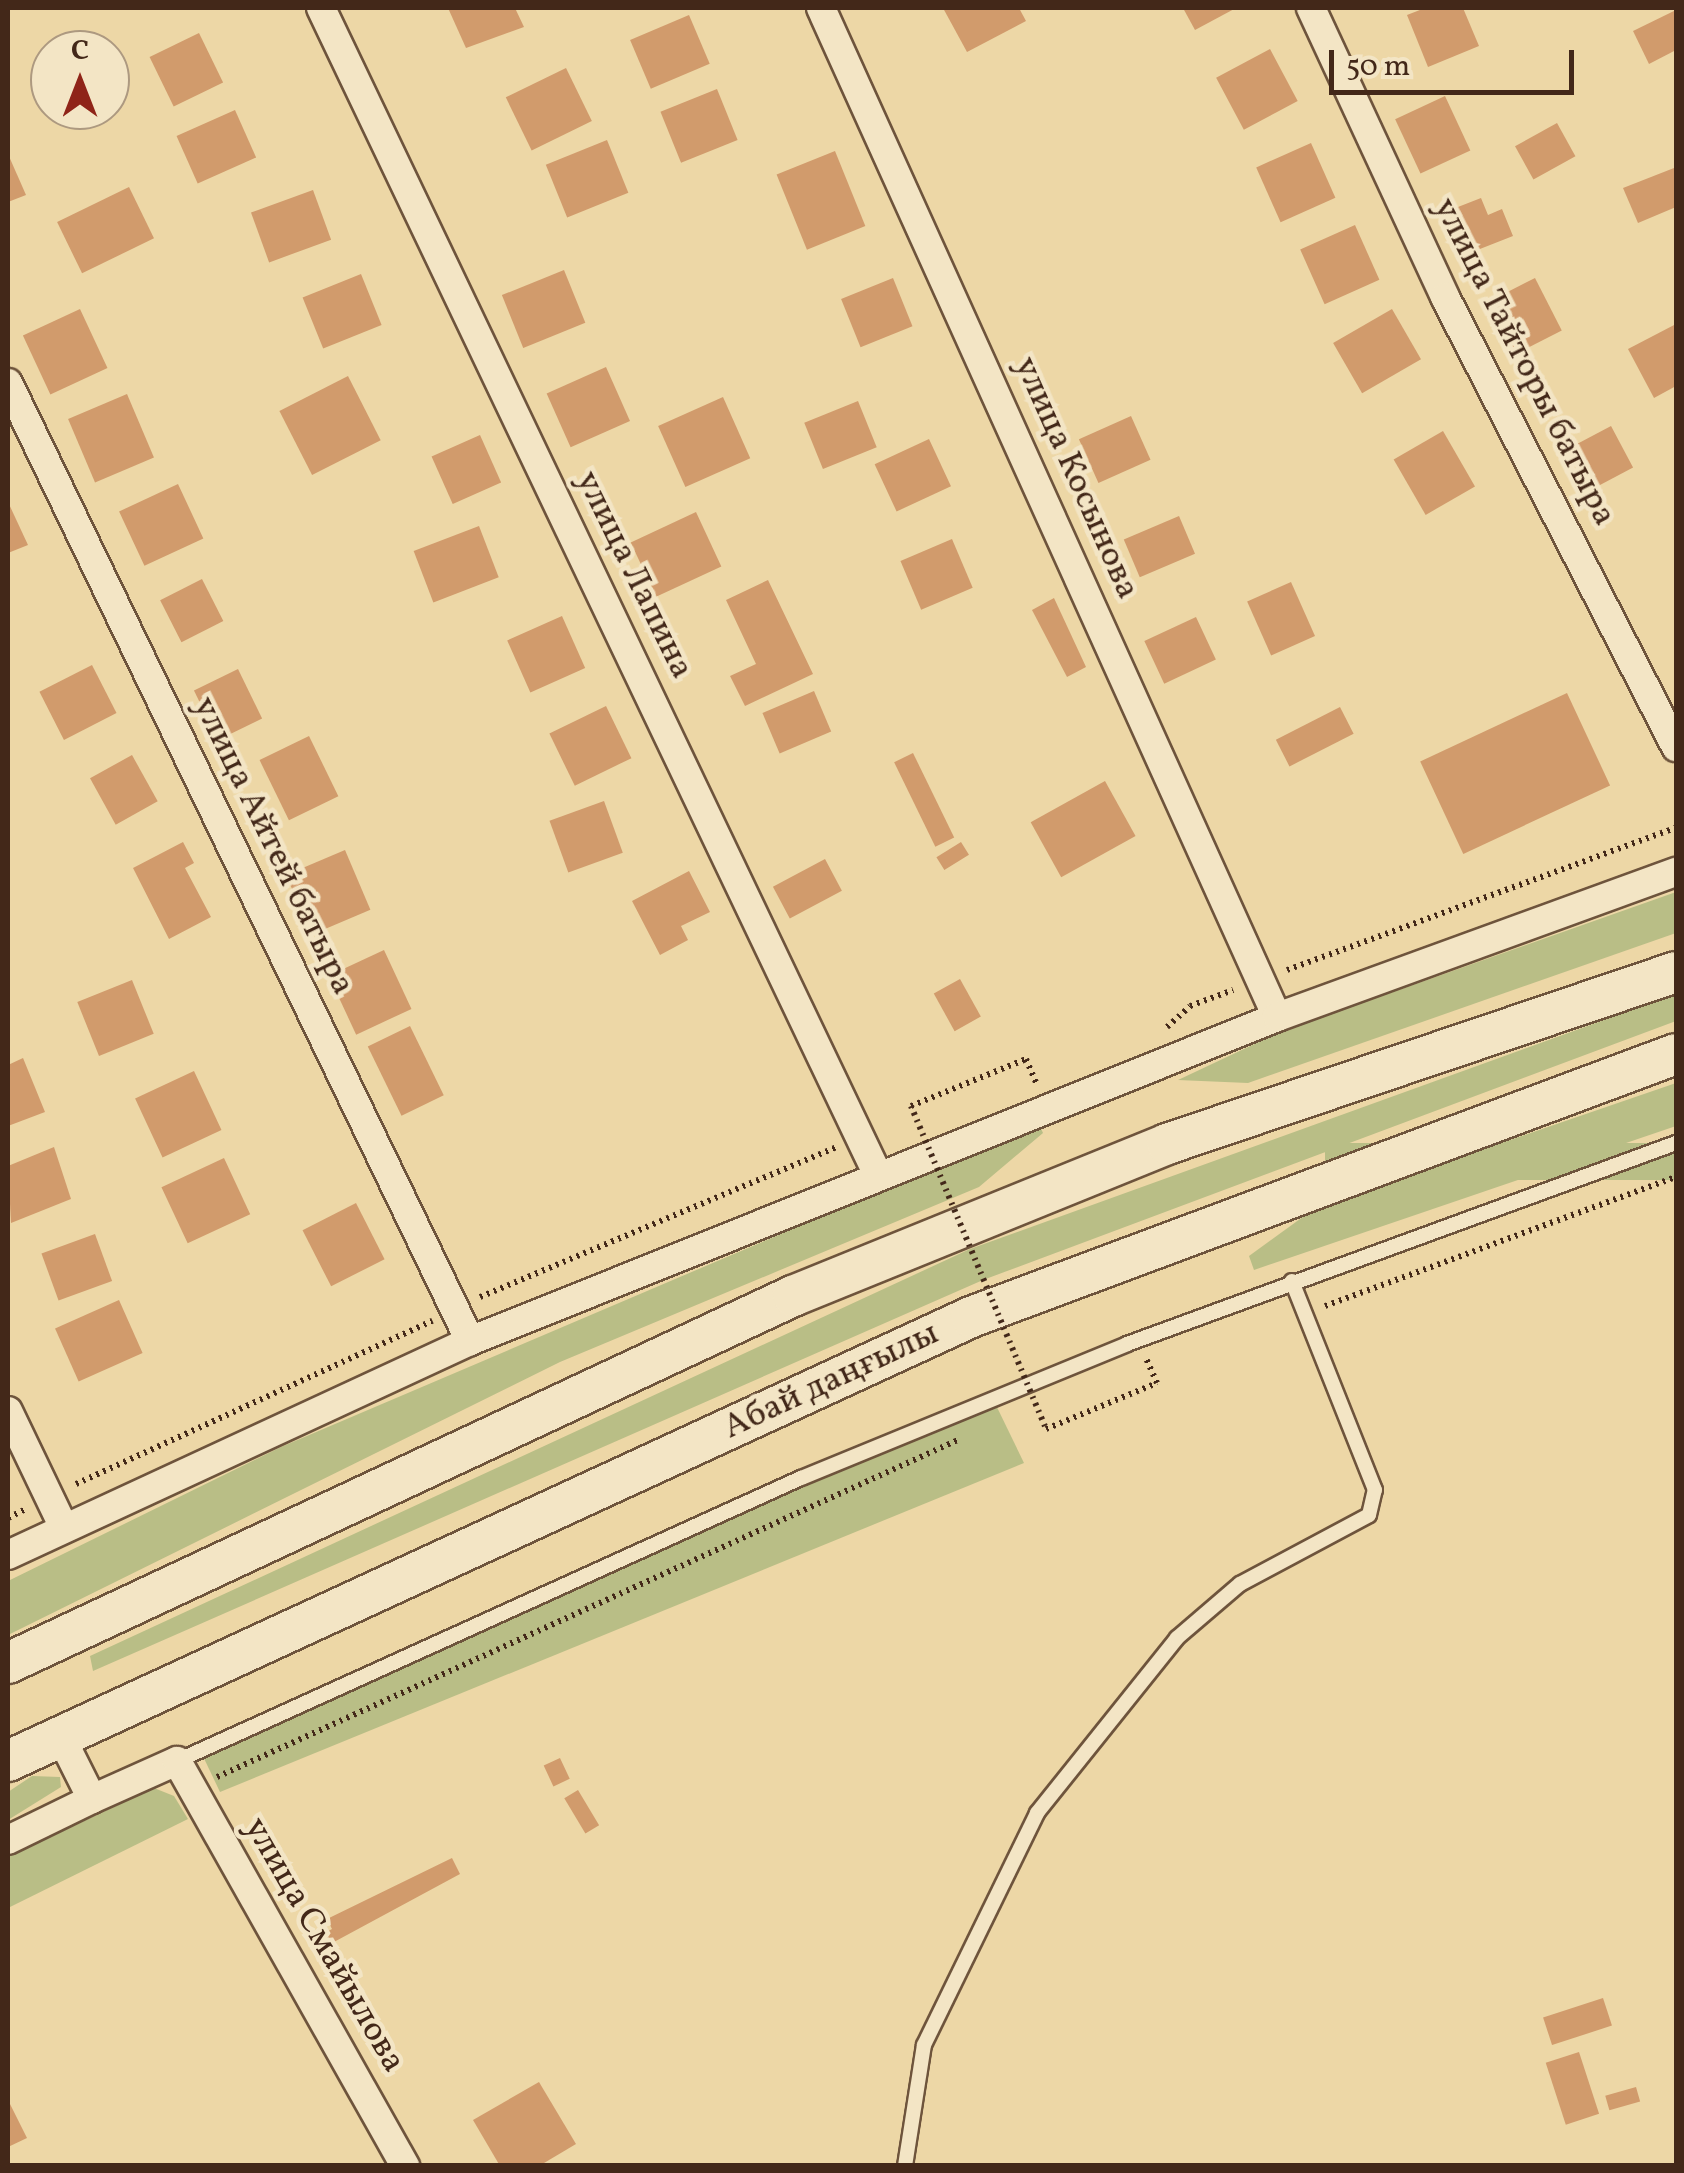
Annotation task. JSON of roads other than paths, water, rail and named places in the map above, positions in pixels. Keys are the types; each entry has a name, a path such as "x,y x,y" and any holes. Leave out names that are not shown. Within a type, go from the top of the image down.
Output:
{"main road":[{"path":"8,1662 793,1296 1167,1144 1676,972"},
{"name":"Абай даңғылы","path":"8,1761 971,1317 1676,1054"}],"street":[{"name":"улица Лапина","path":"321,8 878,1175"},
{"name":"улица Косынова","path":"821,8 1277,1017"},
{"name":"улица Тайторы батыра","path":"1311,8 1446,296 1676,747"},
{"name":"улица Айтей батыра","path":"8,383 470,1342"},
{"path":"8,1555 470,1342 1277,1017 1676,872"},
{"path":"8,1411 64,1528"},
{"path":"60,1736 92,1800"},
{"path":"8,1840 177,1760"},
{"name":"улица Смайылова","path":"177,1760 406,2166"}],"lane":[{"path":"177,1760 801,1478 1292,1281 1676,1143"},
{"path":"905,2166 924,2045 1037,1813 1177,1638 1240,1584 1369,1515 1376,1490 1292,1281"}]}
